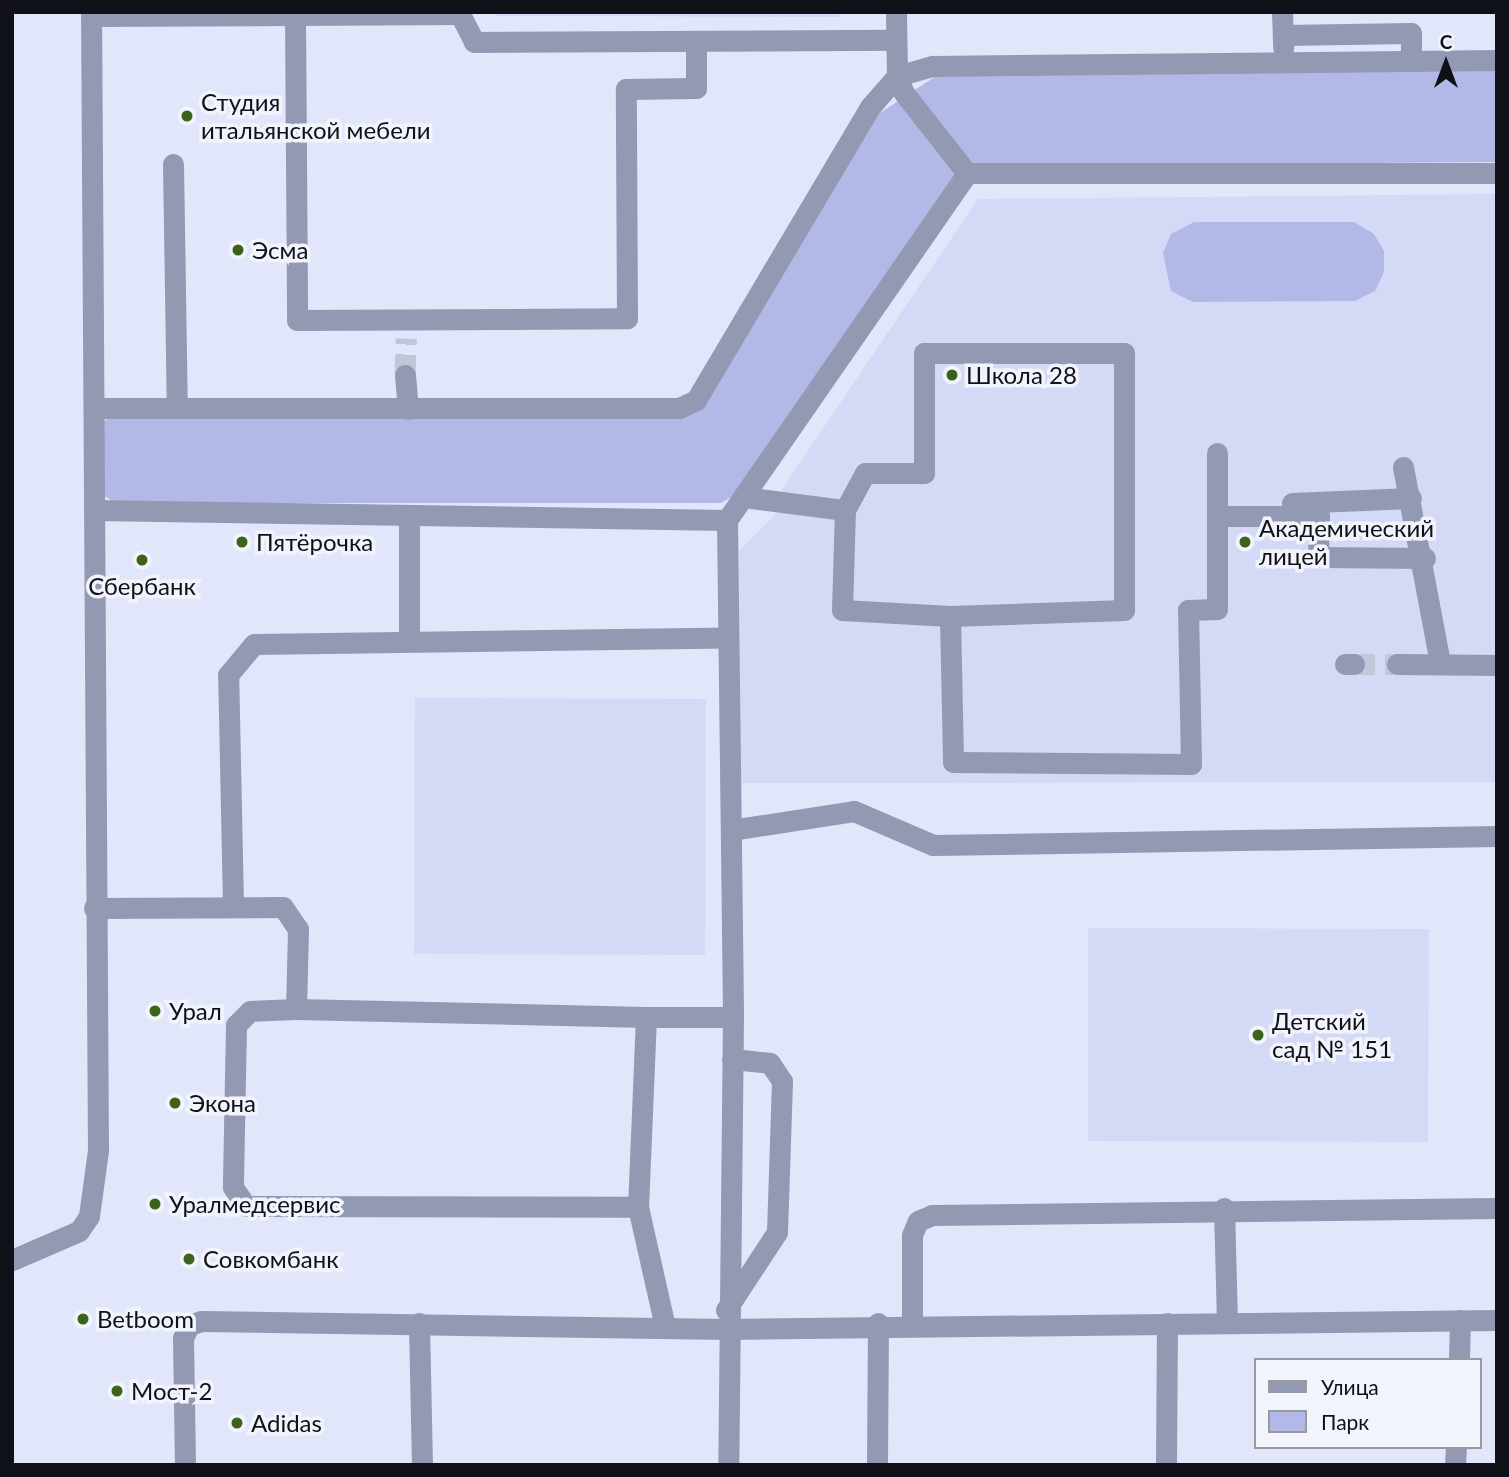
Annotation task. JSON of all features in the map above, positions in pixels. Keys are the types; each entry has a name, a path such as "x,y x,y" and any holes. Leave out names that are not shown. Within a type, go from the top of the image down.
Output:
{"lane":[{"path":"896,12 897,76 967,173"},
{"path":"1282,12 1284,60"},
{"path":"12,1260 63,1242 89,1216 98,1150 94,908 95,408 92,14 460,13 474,42 896,40"},
{"path":"295,15 297,320 406,329 627,318 626,89 696,88 696,41"},
{"path":"1283,35 1411,33 1411,60"},
{"path":"95,408 679,408 696,400 870,107 897,76 933,65 1497,60"},
{"path":"173,164 177,408"},
{"path":"967,173 1497,173"},
{"path":"728,1465 726,1319 733,1017 727,520 967,173"},
{"path":"924,353 1124,353 1124,610 950,616 842,610 845,510 865,473 924,473 924,353"},
{"path":"405,375 408,409"},
{"path":"950,616 953,762 1191,764 1188,610 1217,609 1217,453"},
{"path":"1403,467 1424,558 1440,663"},
{"path":"743,497 845,510"},
{"path":"1292,515 1292,503 1411,498"},
{"path":"94,510 727,520"},
{"path":"409,516 409,639"},
{"path":"1218,516 1319,516 1318,556 1424,558"},
{"path":"233,905 228,675 234,661 254,644 271,640 728,637"},
{"path":"1397,664 1497,664"},
{"path":"731,830 854,811 933,845 1497,836"},
{"path":"94,908 233,905 283,907 296,920 296,1009"},
{"path":"638,1208 246,1206 233,1187 236,1025 250,1011 296,1009 733,1017"},
{"path":"646,1017 638,1208 665,1327"},
{"path":"726,1319 776,1232 782,1081 770,1063 732,1059"},
{"path":"1224,1208 1227,1320"},
{"path":"912,1325 912,1235 925,1216 1224,1208 1497,1208"},
{"path":"185,1465 183,1338 189,1325 419,1323 665,1327 726,1319 912,1325 1227,1320 1497,1320"},
{"path":"1459,1358 1460,1320"},
{"path":"419,1323 422,1465"},
{"path":"877,1465 878,1323"},
{"path":"1166,1465 1167,1323"}],"shaded area":[{"path":"495,12 839,12 839,17 495,16"},
{"path":"1497,194 1497,782 740,783 739,551 781,509 782,489 978,199"},
{"path":"415,698 706,699 705,955 414,954"},
{"name":"Детский сад № 151","path":"1088,928 1429,929 1428,1142 1088,1141"}],"green space":[{"path":"1497,68 1497,162 985,166 732,497 721,503 116,503 100,493 103,422 112,416 693,413 874,117 942,72"},
{"path":"1194,222 1354,222 1374,234 1384,251 1384,272 1375,291 1355,301 1193,302 1171,291 1163,253 1171,234"}],"tunnel":[{"path":"405,375 406,338"},
{"path":"1354,664 1397,664"}],"place":[{"name":"Студия итальянской мебели","path":"187,116"},
{"name":"Эсма","path":"238,250"},
{"name":"Школа 28","path":"952,375"},
{"name":"Пятёрочка","path":"242,542"},
{"name":"Академический лицей","path":"1245,542"},
{"name":"Сбербанк","path":"142,560"},
{"name":"Урал","path":"155,1011"},
{"name":"Детский сад № 151","path":"1258,1035"},
{"name":"Экона","path":"175,1103"},
{"name":"Уралмедсервис","path":"155,1204"},
{"name":"Совкомбанк","path":"189,1259"},
{"name":"Betboom","path":"83,1319"},
{"name":"Мост-2","path":"117,1391"},
{"name":"Adidas","path":"237,1423"}]}
